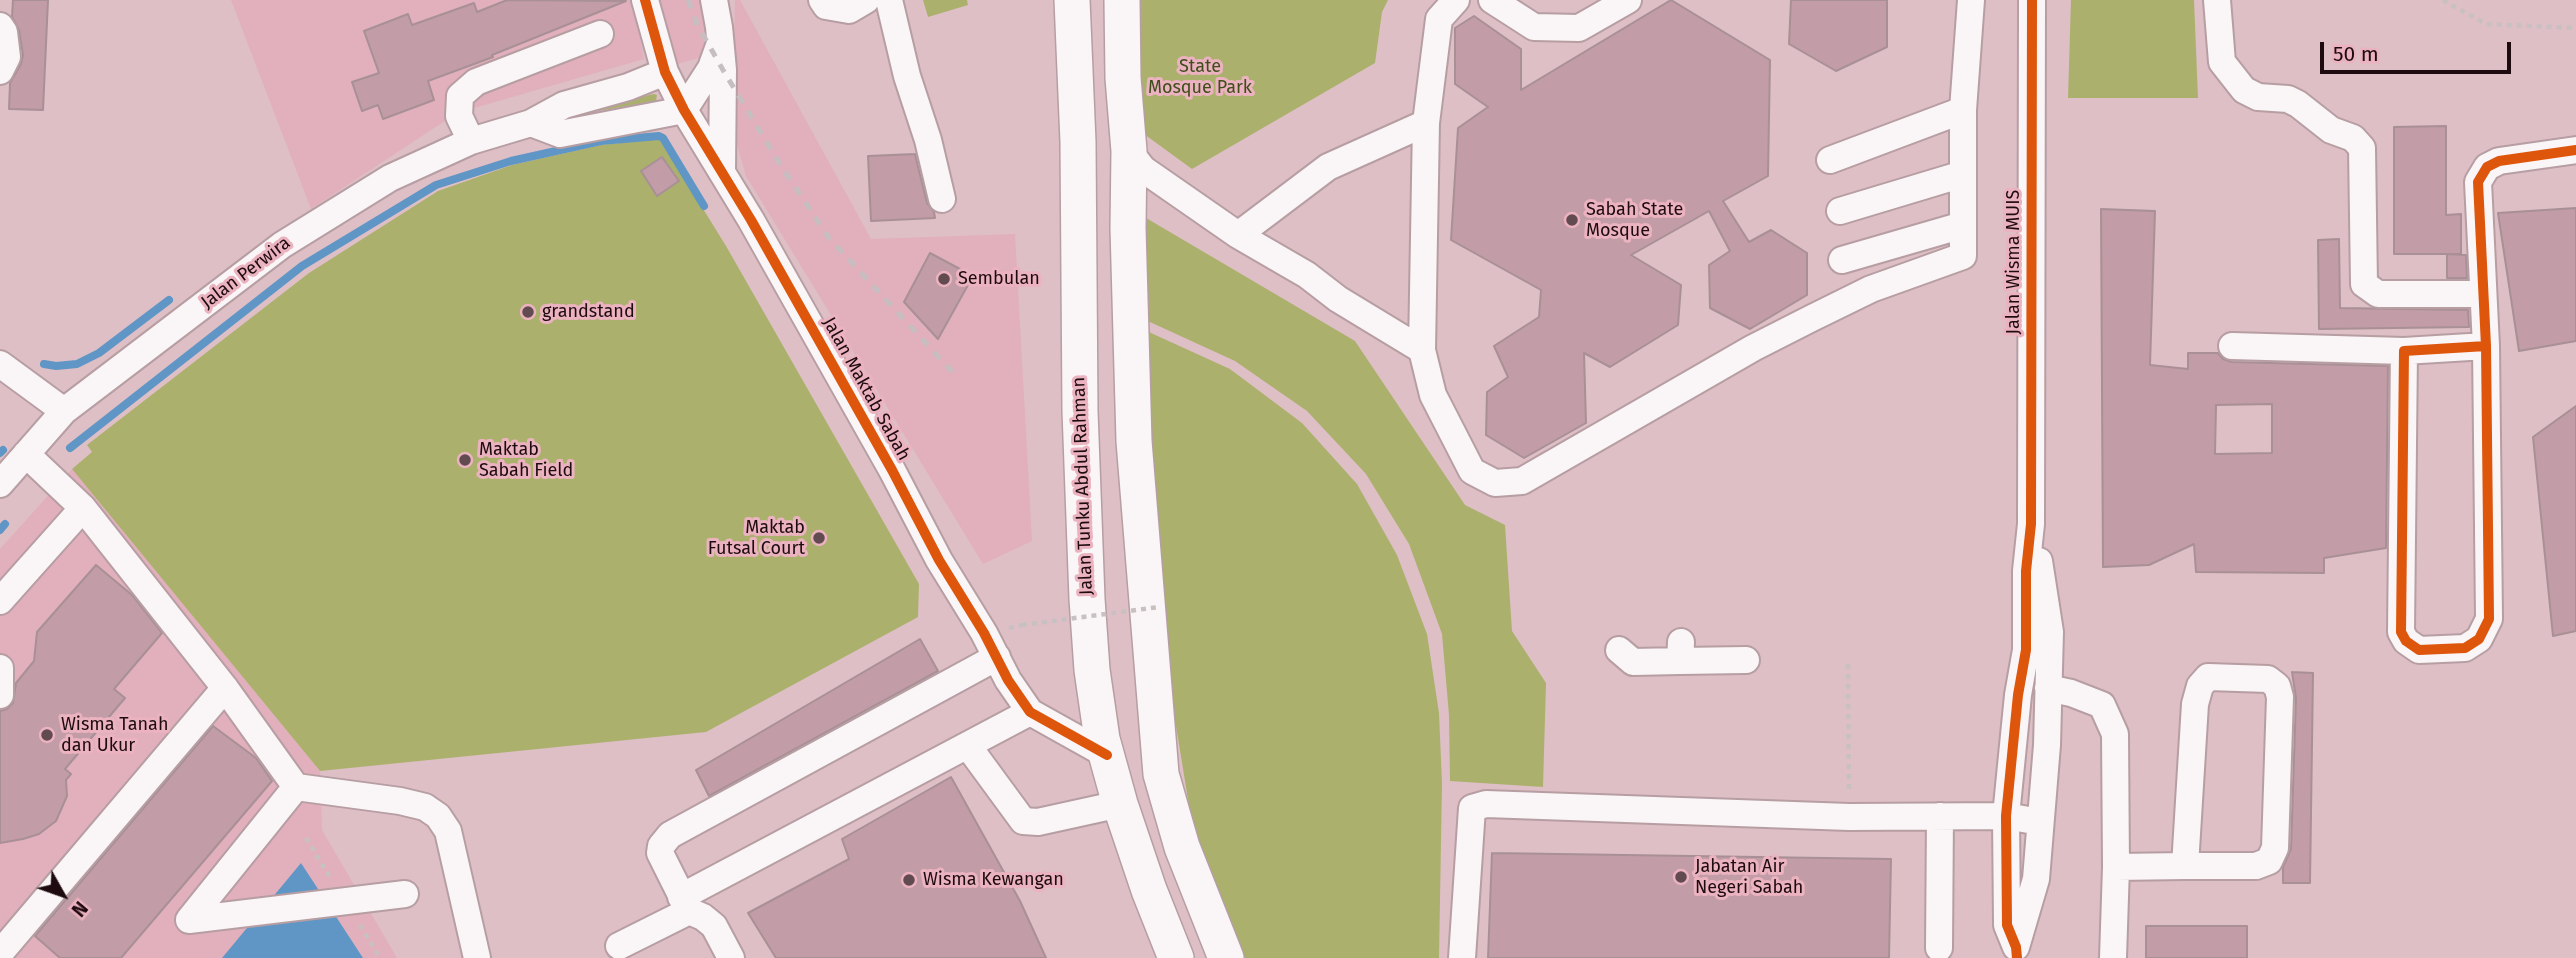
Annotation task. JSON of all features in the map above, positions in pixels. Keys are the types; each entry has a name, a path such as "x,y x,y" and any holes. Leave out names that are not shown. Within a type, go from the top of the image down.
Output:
{"main road":[{"name":"Jalan Tunku Abdul Rahman","path":"1072,0 1078,142 1080,411 1091,670 1099,719 1120,804 1176,958"},
{"path":"1122,0 1129,151 1133,441 1161,774 1182,847 1226,958"}],"street":[{"name":"Jalan Maktab Sabah","path":"645,0 665,72 684,110 892,470 939,559 1009,680 1030,712 1107,755"},
{"path":"714,0 723,70 722,172"},
{"path":"822,0 826,6 849,10 866,0"},
{"path":"889,0 907,76 928,140 942,199"},
{"path":"1456,0 1439,19 1426,124 1422,350 1433,395 1472,471 1495,483 1522,481 1777,336 1871,289 1963,256 1964,110 1971,0"},
{"path":"1492,0 1534,27 1579,28 1628,0"},
{"name":"Jalan Wisma MUIS","path":"2031,524 2032,0"},
{"path":"2217,0 2222,62 2244,90 2258,97 2288,99 2331,130 2353,138 2362,148 2364,284 2378,294 2483,294"},
{"path":"0,26 4,32 7,57 0,71"},
{"path":"471,141 459,116 460,96 476,82 600,34"},
{"path":"531,123 560,134 684,110 711,68 719,45"},
{"name":"Jalan Perwira","path":"0,484 64,411 282,245 390,178 471,141 531,123 564,105 628,87 665,72"},
{"path":"1830,160 1964,110"},
{"path":"1238,235 1328,167 1426,124"},
{"path":"2404,351 2401,632 2406,641 2419,650 2466,648 2479,639 2489,619 2486,346 2477,182 2487,167 2509,159 2576,149"},
{"path":"1129,151 1143,169 1238,235 1307,275 1338,299 1422,350"},
{"path":"1840,211 1964,174"},
{"path":"1842,260 1963,225"},
{"path":"2232,346 2404,351 2486,346"},
{"path":"0,365 64,411"},
{"path":"26,454 83,508 225,688 296,787 400,801 425,807 438,816 448,831 477,958"},
{"path":"0,601 83,508"},
{"path":"2031,524 2050,632 2047,745 2036,879 2016,947 2007,925 2006,816 2018,695 2026,650 2026,571 2031,524"},
{"path":"1619,650 1633,662 1681,652 1746,660"},
{"path":"732,958 714,926 685,904 660,853 661,846 670,835 997,657"},
{"path":"0,668 0,695"},
{"path":"2116,867 2256,866 2269,860 2273,855 2279,775 2280,697 2277,686 2268,679 2208,677 2200,686 2195,704 2185,866"},
{"path":"0,953 225,688"},
{"path":"2048,688 2102,705 2115,734 2116,867 2113,958"},
{"path":"620,946 685,904 1030,712"},
{"path":"968,746 1023,821 1038,822 1120,804"},
{"path":"296,787 189,920 405,894"},
{"path":"1462,958 1472,808 1486,804 1849,817 2006,816 2040,822"},
{"path":"1939,948 1940,816"}],"path":[{"path":"2443,0 2486,24 2576,28"},
{"path":"1022,625 1159,607"},
{"path":"1848,664 1849,817"}],"shaded area":[{"path":"231,0 633,0 644,59 457,113 311,209"},
{"path":"656,0 701,0 715,44 705,56 674,65"},
{"path":"735,0 740,0 871,239 1015,234 1032,541 983,564 746,176 732,127"},
{"path":"72,469 320,771 322,830 397,958 0,958 0,549"}],"green space":[{"path":"923,0 967,0 968,5 928,17"},
{"name":"State Mosque Park","path":"1125,0 1388,0 1382,12 1375,63 1192,169 1122,118"},
{"path":"2071,0 2194,0 2198,98 2068,98"},
{"path":"657,95 656,101 599,111 601,106"},
{"name":"Maktab Sabah Field","path":"660,139 726,246 919,584 918,617 706,732 320,771 72,469 92,452 87,445 309,273 438,191 512,165 601,145"},
{"path":"1141,215 1355,341 1465,505 1505,525 1512,631 1546,683 1543,787 1450,781 1449,715 1442,634 1409,544 1366,474 1307,411 1235,361 1139,317"},
{"path":"1140,328 1230,369 1302,423 1357,484 1397,555 1427,634 1439,713 1442,783 1439,958 1235,958 1201,879 1169,683"}],"water":[{"path":"301,863 363,958 222,958"}],"building":[{"path":"13,0 48,0 43,110 9,109 10,83 23,55 19,30 12,17"},
{"path":"507,0 626,1 428,81 434,100 383,119 378,105 362,111 352,82 379,73 364,31 408,14 412,25 474,3 477,12"},
{"name":"Sabah State Mosque","path":"1671,0 1770,60 1768,176 1723,201 1749,242 1771,230 1807,253 1807,295 1750,329 1710,308 1709,265 1730,251 1709,211 1631,255 1681,285 1678,325 1610,367 1584,353 1586,423 1524,458 1486,435 1487,392 1508,377 1494,346 1539,317 1541,290 1451,240 1458,128 1488,107 1455,84 1455,28 1474,16 1521,49 1521,90"},
{"path":"1791,0 1887,0 1887,47 1836,71 1789,44"},
{"path":"2446,126 2446,215 2461,214 2461,254 2394,254 2394,127"},
{"path":"915,154 927,203 935,218 871,221 868,156"},
{"path":"662,157 679,181 657,196 641,171"},
{"path":"2576,208 2576,341 2519,351 2498,213"},
{"path":"2101,209 2155,211 2150,365 2188,369 2188,353 2218,353 2223,359 2232,362 2388,366 2386,548 2324,558 2324,573 2196,572 2194,544 2149,565 2103,567","holes":["2272,404 2272,453 2215,454 2216,405"]},
{"path":"2339,239 2340,308 2468,310 2469,327 2319,329 2318,240"},
{"path":"930,253 973,276 938,339 904,302"},
{"path":"2447,254 2466,255 2467,278 2447,278"},
{"path":"2576,406 2576,631 2553,636 2533,437"},
{"name":"Wisma Tanah dan Ukur","path":"96,565 132,595 162,633 114,689 125,698 65,769 71,774 66,780 67,796 56,821 39,834 0,843 0,711 13,703 16,683 34,661 37,632"},
{"path":"920,639 938,671 709,796 696,770"},
{"path":"2292,672 2313,673 2310,883 2283,883 2283,867 2291,849 2296,698"},
{"path":"213,726 256,758 272,781 121,958 60,958 35,936"},
{"name":"Wisma Kewangan","path":"951,777 1020,901 1046,958 776,958 748,913 849,859 842,839"},
{"path":"1492,853 1891,859 1889,958 1488,958"},
{"path":"2146,926 2247,926 2247,958 2146,958"}],"waterway":[{"path":"70,448 302,266 436,185 511,161 601,141 659,136 663,138 704,206"},
{"path":"44,364 77,364 99,353 169,300"},
{"path":"0,453 3,450"},
{"path":"0,530 5,524"}],"railway":[{"path":"688,0 697,24 723,70 829,238 958,378"}],"cycle path":[{"path":"645,0 665,72 684,110 751,220 1008,680 1030,712 1107,755"},
{"path":"2017,958 2016,947 2007,925 2006,816 2018,695 2026,650 2026,571 2031,524 2032,0"},
{"path":"2486,346 2404,351 2401,632 2406,641 2419,650 2465,648 2479,639 2489,619 2486,346 2478,182 2487,167 2499,161 2576,150"}],"place":[{"name":"Sabah State Mosque","path":"1572,220"},
{"name":"Sembulan","path":"944,279"},
{"name":"grandstand","path":"528,312"},
{"name":"Maktab Sabah Field","path":"465,460"},
{"name":"Maktab Futsal Court","path":"819,538"},
{"name":"Wisma Tanah dan Ukur","path":"47,735"},
{"name":"Jabatan Air Negeri Sabah","path":"1681,877"},
{"name":"Wisma Kewangan","path":"909,880"}]}
